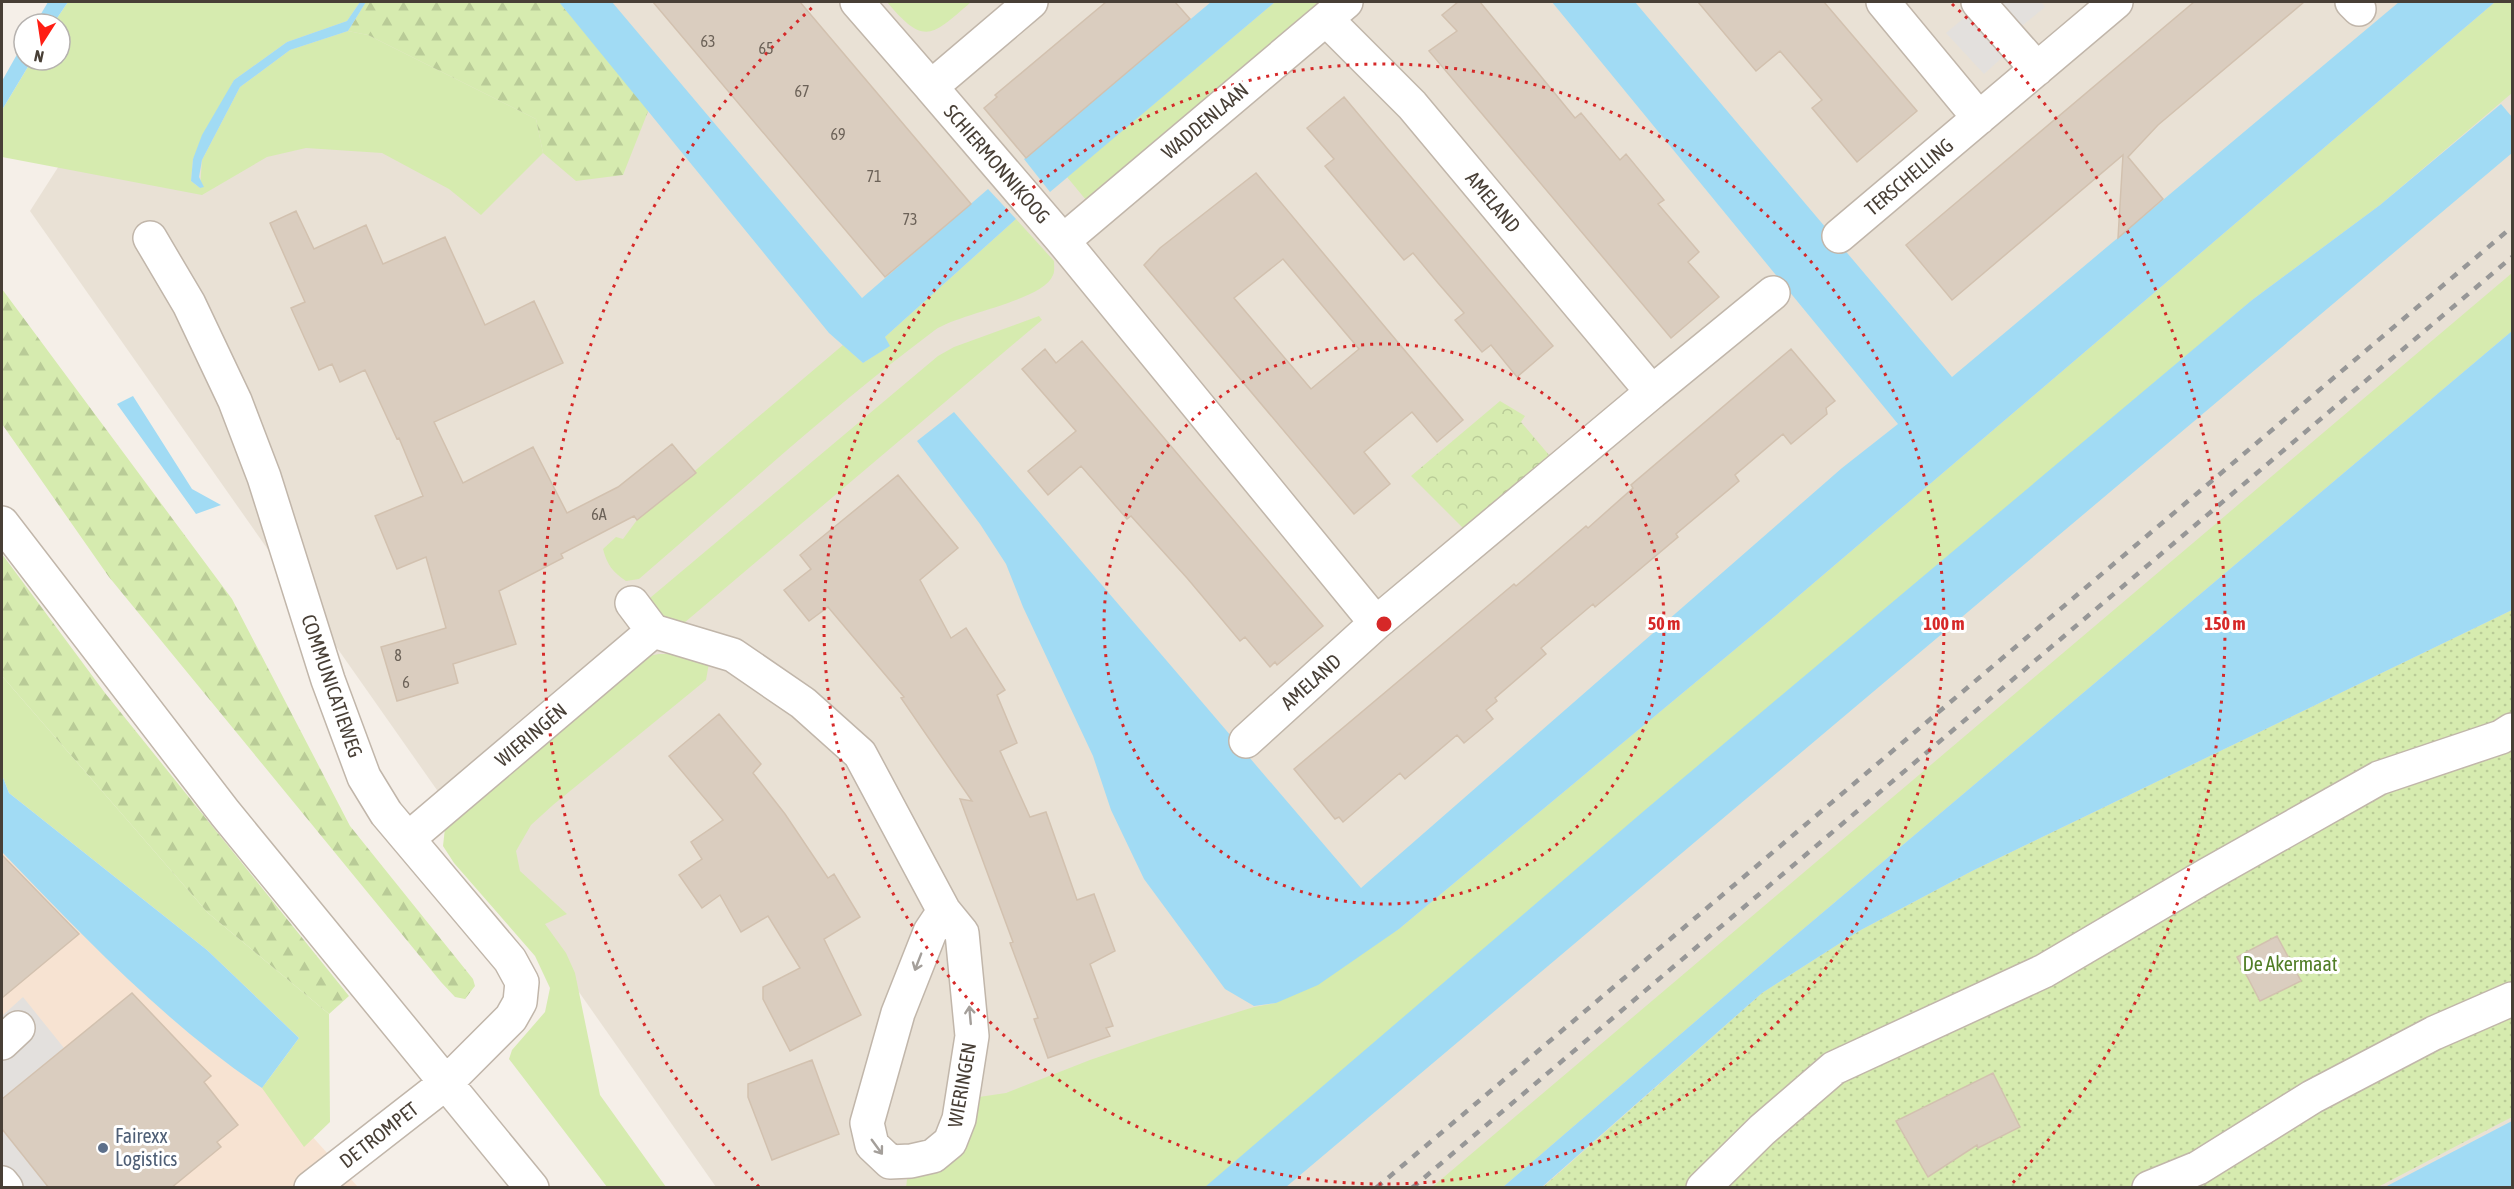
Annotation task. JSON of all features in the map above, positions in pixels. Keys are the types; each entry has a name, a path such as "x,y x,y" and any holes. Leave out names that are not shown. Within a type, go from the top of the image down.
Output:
{"street":[{"name":"SCHIERMONNIKOOG","path":"857,2 1063,241"},
{"name":"SCHIERMONNIKOOG","path":"931,87 1031,2"},
{"path":"1883,2 1979,117"},
{"path":"1978,2 2037,69"},
{"name":"TERSCHELLING","path":"1839,236 2116,2"},
{"name":"WADDENLAAN","path":"1063,241 1336,10"},
{"name":"AMELAND","path":"1336,10 1412,105 1652,392"},
{"name":"COMMUNICATIEWEG","path":"150,238 189,304 236,401 264,477 328,680 364,777 386,813 510,960 522,982 520,1002 511,1018 447,1082"},
{"path":"1063,241 1376,622"},
{"name":"AMELAND","path":"1246,741 1376,622 1773,293"},
{"path":"2,523 218,804 532,1188"},
{"path":"632,603 653,631"},
{"name":"WIERINGEN","path":"409,838 653,631 733,655 803,703 860,754 944,911 962,933 972,1036 959,1119 950,1142 933,1156 911,1161 890,1162 872,1145 867,1123 898,1013 930,932 944,911"},
{"path":"1703,1188 1762,1130 1834,1068 2044,971 2207,875 2379,778 2501,737 2512,730"},
{"path":"2149,1188 2198,1168 2312,1097 2403,1049 2512,999"},
{"name":"DE TROMPET","path":"311,1188 447,1082"},
{"path":"2,1183 6,1188"}],"shaded area":[{"path":"164,2 2512,2 2512,1187 716,1187 30,211"},
{"path":"1983,2 2041,2 2045,7 1999,45 2006,54 1984,74 1946,33"},
{"path":"2,794 358,1187 2,1187"},
{"path":"23,997 64,1048 2,1099 2,1016"},
{"path":"2,1129 49,1187 2,1187"}],"green space":[{"path":"68,2 360,2 347,21 287,42 234,80 193,159 191,181 200,188 202,160 240,87 290,50 348,31 368,35 536,119 543,153 481,215 449,189 382,153 306,148 267,157 202,195 2,157 2,110 25,72 72,72 72,12 61,12"},
{"path":"366,2 559,2 649,109 623,175 576,181 543,153 536,119 368,35 348,31"},
{"path":"887,2 971,2 946,23 928,32 919,31 910,25"},
{"path":"1275,2 1319,2 1086,200 1067,177"},
{"path":"2495,2 2512,2 2512,93 2380,205 2252,300 1207,1187 906,1188 908,1171 979,1097 1006,1093 1157,1037 1254,1007 1276,1003 1399,929 1774,617"},
{"path":"1016,219 1054,261 1054,273 1046,284 1018,299 935,330 822,420 639,579 626,581 614,571 603,549 616,537 623,539 637,520 843,345 863,363 889,346 885,337"},
{"path":"2512,273 2512,331 1783,946 1503,1187 1431,1188"},
{"path":"2,289 232,599 350,826 473,979 475,986 465,999 455,997 441,982 109,577 2,424"},
{"path":"1039,316 1042,320 684,623 647,622 644,603 938,356 954,347"},
{"path":"1500,401 1525,416 1521,422 1549,455 1466,531 1411,476"},
{"path":"2,554 105,693 349,996 329,1014 208,913 2,676"},
{"name":"De Akermaat","path":"2512,610 2512,1117 2378,1187 1542,1188 1762,993 1859,931 1972,871"},
{"path":"675,654 709,663 706,680 553,805 531,825 516,851 520,871 567,914 545,924 566,953 575,973 600,1095 666,1187 607,1187 509,1059 512,1050 545,1012 550,988 535,956 454,863 443,846 445,828 648,656"},
{"path":"2,676 208,913 329,1014 330,1122 304,1147 262,1088 299,1038 207,950 9,793 2,775"}],"water":[{"path":"48,2 68,2 61,12 42,12"},
{"path":"360,2 366,2 348,31 290,50 240,87 202,160 199,177 204,187 200,188 191,181 193,159 202,135 234,80 287,42 347,21"},
{"path":"559,2 612,2 862,298 988,189 1016,219 885,337 890,346 863,363 829,333"},
{"path":"1211,2 1275,2 1050,192 1024,159"},
{"path":"1552,2 1635,2 1952,377 2399,2 2495,2 1774,617 1399,929 1318,985 1276,1003 1254,1006 1225,989 1144,879 1111,810 1093,756 1023,607 1006,564 980,524 917,441 954,412 1361,888 1842,468 1898,424"},
{"path":"12,63 12,72 25,72 2,110 2,81"},
{"path":"2501,104 2512,117 2512,153 1286,1187 1205,1187 1645,810 2252,300 2380,205"},
{"path":"2512,331 2512,610 1972,871 1859,931 1762,993 1542,1187 1503,1187 1783,946"},
{"path":"133,396 192,489 221,505 196,514 117,404"},
{"path":"2,775 9,793 207,950 299,1038 262,1088 226,1063 158,1007 94,946 2,852"},
{"path":"2512,1121 2512,1187 2385,1187"}],"building":[{"path":"653,2 800,2 971,204 885,277"},
{"path":"1106,2 1175,2 1190,19 1026,158 984,108 997,97 995,95"},
{"path":"1458,2 1480,2 1575,118 1581,113 1620,160 1626,154 1664,200 1658,204 1699,252 1688,262 1719,297 1671,338 1429,51 1457,31 1442,15"},
{"path":"1698,2 1824,2 1917,111 1857,162 1812,108 1822,100 1780,51 1756,71"},
{"path":"2194,2 2304,2 2158,125 2128,157 2163,199 2118,238 2123,155 1952,300 1906,245"},
{"path":"1344,97 1553,346 1517,377 1491,345 1482,352 1455,320 1464,313 1413,253 1404,260 1325,166 1334,159 1307,128"},
{"path":"1256,173 1463,420 1437,442 1412,412 1364,452 1390,484 1354,514 1144,265 1160,248","holes":["1283,259 1359,349 1311,389 1234,298"]},
{"path":"296,211 314,249 366,225 383,264 445,237 485,325 534,301 563,363 434,422 463,483 533,447 567,513 618,487 672,444 696,473 637,520 634,516 561,554 563,558 499,591 516,644 453,664 458,683 397,701 381,647 446,628 426,557 397,569 375,516 423,496 399,438 397,439 365,370 340,382 332,364 319,370 291,308 305,302 270,223"},
{"path":"1082,341 1323,626 1277,665 1275,662 1270,667 1245,637 1240,641 1131,516 1127,519 1081,466 1048,495 1028,471 1076,431 1022,369 1045,349 1056,363"},
{"path":"1791,349 1835,401 1826,408 1827,414 1791,444 1783,434 1735,475 1739,481 1676,534 1678,537 1595,607 1593,604 1541,648 1546,654 1495,698 1497,701 1486,710 1493,719 1464,743 1457,735 1405,779 1400,773 1343,822 1339,817 1335,819 1294,769 1514,584 1516,586 1586,526 1588,528 1633,488 1631,485"},
{"path":"898,475 958,548 920,580 951,638 966,628 1005,690 997,695 1017,743 1000,751 1030,817 1046,812 1077,900 1094,894 1115,951 1090,964 1113,1026 1106,1028 1110,1036 1048,1058 1034,1019 1038,1018 1010,943 1013,942 960,799 972,801 901,698 904,697 828,607 809,621 784,590 811,569 800,555"},
{"path":"719,714 761,764 753,773 785,814 828,878 834,874 860,917 824,939 861,1015 790,1051 763,999 763,987 800,968 768,916 741,932 720,895 702,908 679,875 702,859 691,842 723,820 669,756"},
{"path":"2,855 79,934 2,998"},
{"path":"2277,936 2301,981 2260,1001 2237,957"},
{"path":"132,993 211,1076 204,1082 238,1125 217,1142 221,1147 171,1188 49,1188 2,1129 2,1099"},
{"path":"812,1060 839,1134 772,1160 748,1097 748,1084"},
{"path":"1993,1073 2020,1127 1978,1148 1977,1145 1928,1177 1896,1121"}],"railway":[{"path":"1376,1188 2512,227"},
{"path":"1412,1188 2512,257"}],"place":[{"name":"Fairexx Logistics","path":"103,1148"}]}
